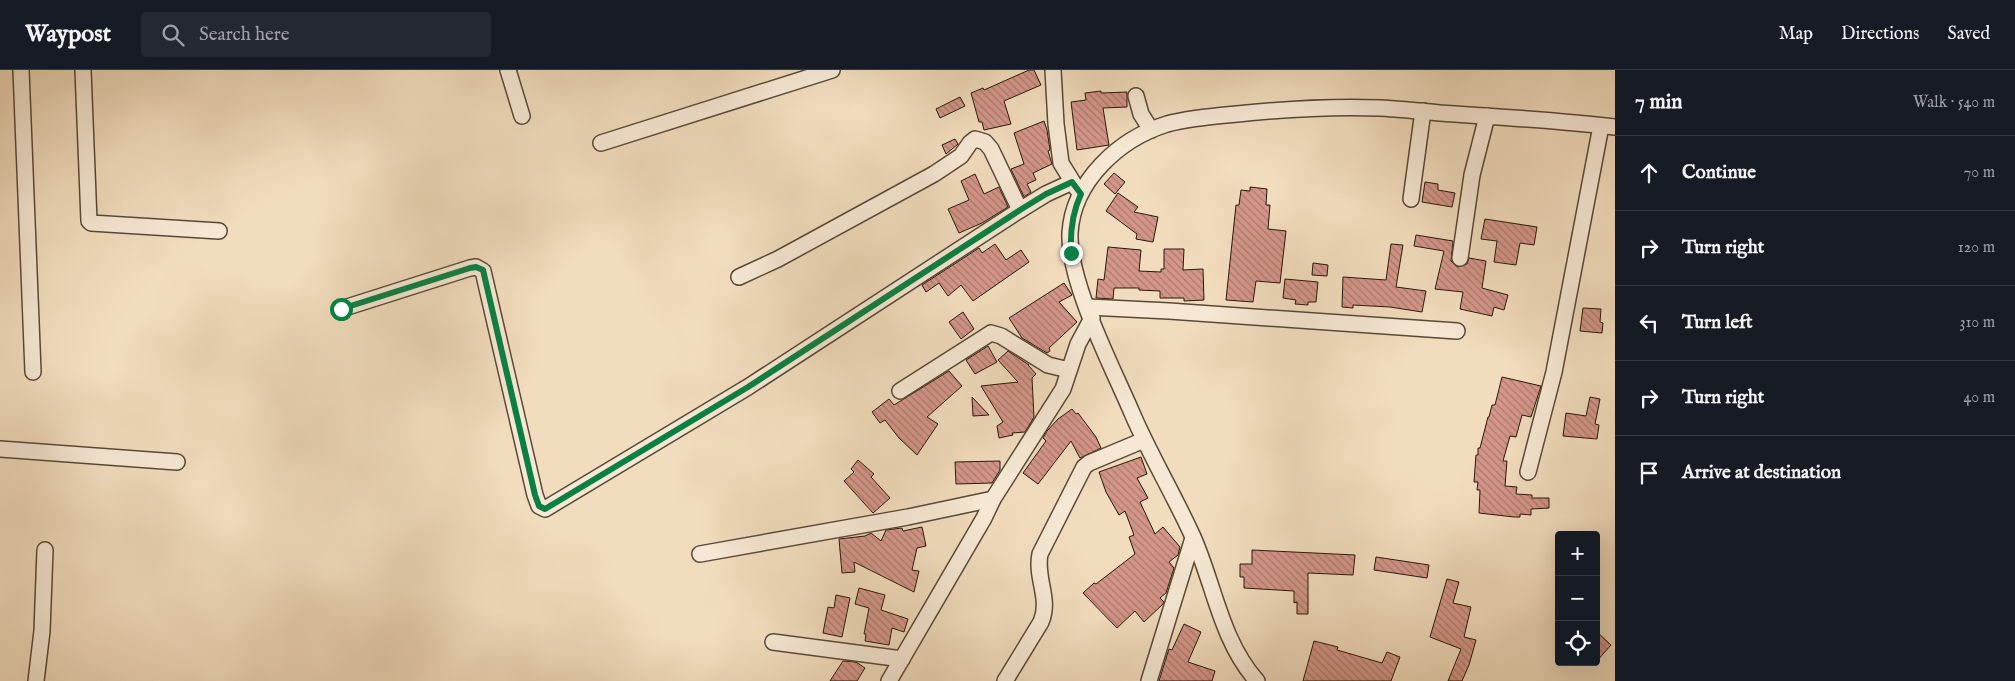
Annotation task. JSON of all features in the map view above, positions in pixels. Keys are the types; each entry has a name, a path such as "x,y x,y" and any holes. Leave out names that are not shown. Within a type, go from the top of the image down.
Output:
{"street":[{"path":"21,70 33,372"},
{"path":"83,70 91,223 219,231"},
{"path":"508,70 522,116"},
{"path":"602,143 832,70"},
{"path":"1053,70 1058,148 1064,170 1076,188 1070,231 1071,253 1090,313 1144,440 1193,538 1228,634 1253,679"},
{"path":"1136,96 1142,114 1152,130"},
{"path":"341,309 470,268 476,267 483,270 535,495 539,506 545,509 748,387 1046,194 1076,188 1102,164 1134,139 1167,124 1200,118 1284,109 1382,108 1549,119 1608,126 1554,372 1528,472"},
{"path":"1411,199 1423,112"},
{"path":"1460,258 1472,175 1488,116"},
{"path":"739,277 786,254 941,170 961,156 970,142 975,139 986,142 991,149 1020,210"},
{"path":"1090,313 1189,312 1457,332"},
{"path":"889,681 984,518 993,499 1055,404 1063,389 1090,313"},
{"path":"900,391 991,333 1001,336 1048,365 1069,370"},
{"path":"1005,681 1041,622 1045,612 1037,566 1040,554 1084,467 1089,463 1144,440"},
{"path":"0,449 178,462"},
{"path":"700,554 908,517 993,499"},
{"path":"1149,681 1193,538"},
{"path":"36,681 42,632 45,550"},
{"path":"773,642 902,659"}],"building":[{"path":"1029,70 1034,70 1041,85 1004,101 1011,124 984,130 982,122 979,122 971,93 983,88 984,90"},
{"path":"1101,91 1101,93 1127,92 1127,107 1103,108 1109,145 1077,150 1071,102 1086,100 1085,93"},
{"path":"960,97 965,106 940,118 936,109"},
{"path":"1044,121 1050,150 1048,151 1052,164 1033,173 1036,180 1027,184 1031,192 1024,197 1011,169 1024,164 1014,133"},
{"path":"955,139 958,144 946,154 942,145"},
{"path":"1114,173 1125,182 1115,194 1104,184"},
{"path":"975,174 984,194 999,187 1008,207 982,223 959,233 948,209 969,200 961,181"},
{"path":"1425,182 1438,184 1438,190 1455,193 1452,207 1422,202"},
{"path":"1250,187 1267,189 1266,205 1270,205 1268,229 1286,231 1280,283 1256,281 1253,302 1226,300 1236,205 1239,205 1241,190 1250,191"},
{"path":"1118,193 1138,207 1134,212 1158,217 1153,242 1136,239 1137,234 1106,211"},
{"path":"1485,219 1537,227 1534,245 1520,243 1516,265 1494,262 1497,241 1481,239"},
{"path":"1416,235 1453,241 1451,261 1458,267 1467,264 1469,258 1486,261 1482,288 1508,295 1504,310 1494,307 1492,316 1460,309 1463,292 1435,289 1444,251 1414,246"},
{"path":"995,244 1006,260 1021,250 1029,262 973,301 961,285 948,296 939,283 926,292 922,285 979,248 982,253"},
{"path":"1391,244 1403,245 1396,287 1426,291 1422,312 1390,307 1353,305 1353,308 1342,307 1343,277 1386,280"},
{"path":"1108,247 1141,250 1139,271 1161,272 1161,269 1164,269 1164,249 1184,249 1183,270 1203,269 1204,300 1184,301 1184,298 1160,298 1160,291 1139,290 1139,288 1114,288 1113,299 1096,298 1098,279 1104,280"},
{"path":"1313,263 1328,265 1327,276 1312,275"},
{"path":"1285,279 1318,282 1316,302 1308,302 1308,305 1295,304 1296,300 1283,298"},
{"path":"1064,283 1072,295 1059,302 1077,322 1049,348 1050,351 1047,353 1022,338 1009,318"},
{"path":"1583,308 1601,309 1600,322 1603,323 1602,333 1580,331"},
{"path":"963,312 974,329 961,339 949,322"},
{"path":"988,346 997,362 975,374 966,360"},
{"path":"1008,351 1029,365 1036,374 1032,378 1034,417 1025,432 1012,433 1013,435 999,438 997,426 1003,422 981,386 1018,382 998,360"},
{"path":"949,371 962,386 927,417 938,424 917,455 899,438 885,420 880,423 872,412 889,399 894,405"},
{"path":"1502,377 1541,386 1531,417 1522,415 1516,437 1510,436 1503,461 1507,461 1505,486 1517,487 1516,494 1532,495 1532,498 1549,498 1549,508 1531,509 1531,515 1520,514 1520,517 1479,513 1480,490 1477,490 1478,482 1474,482 1476,455 1478,455 1478,448 1480,448 1492,405 1495,405"},
{"path":"972,397 989,415 973,416"},
{"path":"1590,397 1600,399 1595,424 1599,425 1597,439 1563,436 1566,413 1586,416"},
{"path":"1072,409 1076,414 1078,413 1096,437 1101,448 1080,458 1071,441 1038,484 1023,473 1046,441 1043,438 1047,431 1058,419"},
{"path":"1141,457 1147,474 1137,478 1148,498 1140,502 1155,534 1163,527 1180,547 1178,555 1169,562 1174,568 1166,593 1160,598 1164,602 1163,604 1144,622 1135,611 1117,628 1083,593 1135,554 1129,537 1134,535 1125,511 1119,515 1106,492 1099,472"},
{"path":"858,460 874,474 871,477 890,498 873,513 844,481 854,472 851,469"},
{"path":"1000,461 1000,470 992,483 956,484 955,462"},
{"path":"922,527 926,546 917,548 912,570 919,571 914,592 854,562 855,572 842,573 839,539 865,536 871,533 881,541 886,530 902,528 903,531"},
{"path":"1252,550 1355,555 1353,575 1308,573 1308,614 1297,614 1297,602 1294,603 1294,591 1244,588 1244,577 1240,577 1240,564 1252,564"},
{"path":"1376,557 1429,565 1427,578 1374,570"},
{"path":"1447,579 1459,582 1453,603 1471,607 1464,637 1476,640 1462,681 1448,681 1461,649 1430,637"},
{"path":"859,588 885,595 881,610 908,619 904,632 892,628 889,645 865,641 866,634 864,634 869,608 855,604"},
{"path":"836,595 850,598 842,637 823,633 828,607 834,608"},
{"path":"1184,624 1201,632 1188,662 1215,671 1212,681 1159,681 1169,649 1172,650"},
{"path":"1600,635 1611,645 1600,657"},
{"path":"1314,641 1338,647 1337,650 1382,663 1387,652 1400,657 1391,681 1303,681"},
{"path":"843,661 856,662 865,668 857,681 830,681"}],"route":[{"path":"341,309 470,268 476,267 483,270 535,495 539,506 545,509 748,387 1020,210 1046,194 1072,182 1081,194 1075,206 1070,231 1071,253"}]}
